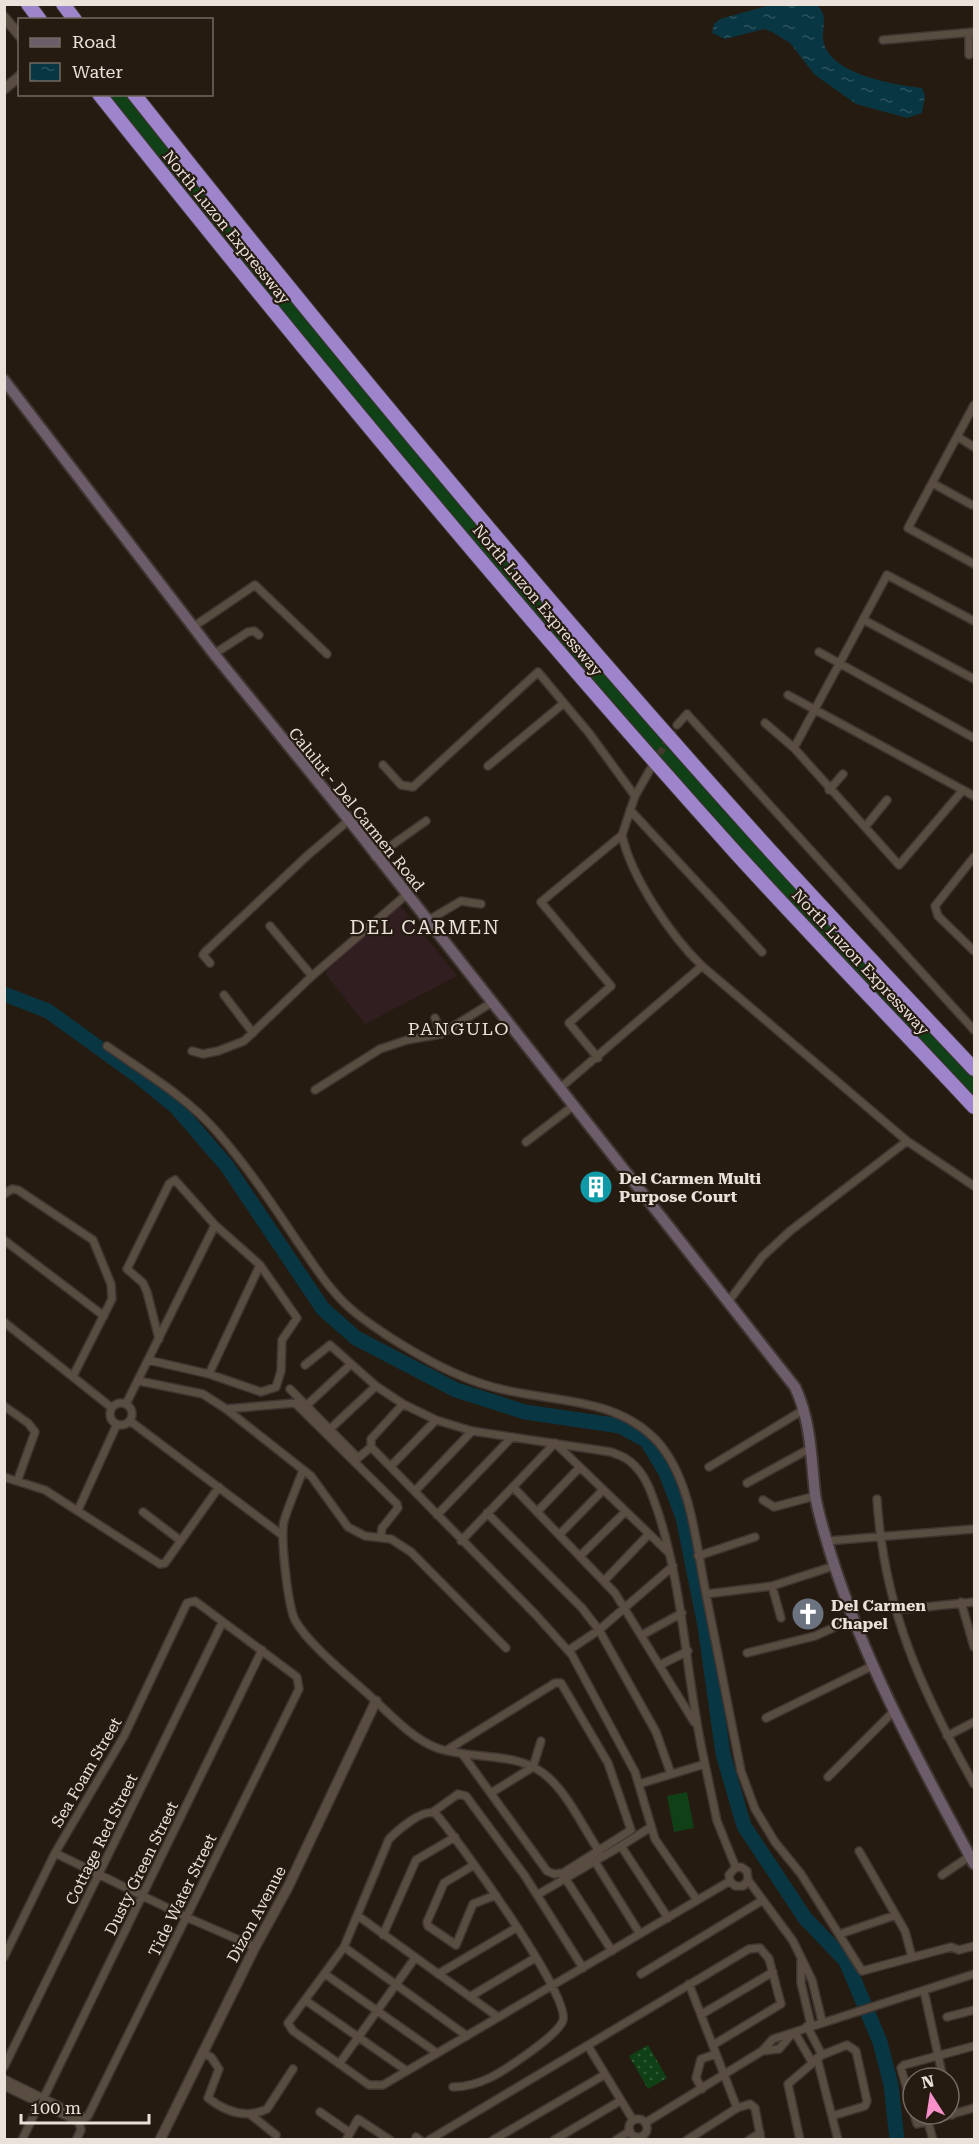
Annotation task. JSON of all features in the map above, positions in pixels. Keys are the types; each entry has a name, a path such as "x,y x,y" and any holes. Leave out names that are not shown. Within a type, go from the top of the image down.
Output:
{"highway":[{"path":"28,4 38,18"},
{"path":"63,4 74,18"},
{"name":"North Luzon Expressway","path":"101,96 346,399 612,712 737,854 975,1107"},
{"name":"North Luzon Expressway","path":"136,96 366,381 624,685 759,838 975,1069"}],"main road":[{"name":"Calulut - Del Carmen Road","path":"4,380 214,654 349,820 375,857 788,1378 805,1409 815,1496 826,1541 853,1619 893,1712 972,1860"}],"street":[{"path":"4,17 18,34"},
{"path":"883,40 972,32 969,55"},
{"path":"4,89 18,78"},
{"path":"975,405 908,528 975,564"},
{"path":"958,437 975,447"},
{"path":"934,484 972,505"},
{"path":"794,748 887,575 975,621"},
{"path":"193,627 255,585 327,654"},
{"path":"864,620 975,679"},
{"path":"214,654 248,633 254,631 259,635"},
{"path":"819,652 975,738"},
{"path":"383,765 401,785 413,787 538,672 590,733 635,796"},
{"path":"788,695 975,796"},
{"path":"488,766 564,703"},
{"path":"677,725 687,714 975,1030"},
{"path":"765,723 794,748 829,790 899,865 963,790"},
{"path":"598,1058 569,1023 611,986 541,902 622,835 635,796 651,768"},
{"path":"829,790 843,774"},
{"path":"865,826 887,800"},
{"path":"630,810 762,952"},
{"path":"210,963 204,953 278,882 349,820"},
{"path":"375,857 426,821"},
{"path":"622,835 630,857 658,912 702,966 907,1141 975,1186"},
{"path":"974,949 938,916 935,906 975,857"},
{"path":"192,1051 203,1054 230,1049 253,1033 312,976 406,895"},
{"path":"427,921 461,901 481,904"},
{"path":"270,926 312,976"},
{"path":"559,1089 598,1058 702,966"},
{"path":"224,995 253,1033"},
{"path":"315,1090 380,1049 406,1040 441,1034 491,1003"},
{"path":"435,1018 441,1034"},
{"path":"107,1046 184,1101 215,1130 272,1203 322,1277 352,1310 370,1324 427,1359 471,1380 525,1394 612,1410 657,1441 682,1486 739,1762 754,1809 775,1842 801,1874 864,1972 951,1947 959,1950 975,1946"},
{"path":"526,1142 573,1106"},
{"path":"728,1302 762,1257 790,1231 907,1141"},
{"path":"148,1360 208,1374 261,1392 276,1387 281,1371 282,1340 297,1317 260,1265 215,1225 180,1184 172,1181 127,1269 143,1283 159,1339"},
{"path":"4,1194 12,1189 18,1190 93,1240 111,1284 112,1299 73,1376"},
{"path":"126,1404 215,1225"},
{"path":"4,1240 104,1316"},
{"path":"208,1374 260,1265"},
{"path":"4,1322 112,1408"},
{"path":"305,1365 330,1345 376,1386 403,1404 436,1420 472,1431 611,1452 627,1458 637,1467 653,1497 670,1553 688,1651 696,1724 717,1821 736,1868"},
{"path":"306,1405 350,1365"},
{"path":"139,1381 203,1394 226,1409 311,1476 348,1527 365,1536 381,1536 411,1552 506,1648"},
{"path":"330,1429 376,1386"},
{"path":"290,1389 358,1458 371,1448"},
{"path":"118,1403 126,1404 132,1409 130,1421 124,1425 117,1425 111,1419 112,1408 118,1403"},
{"path":"226,1409 295,1403 397,1504 398,1508 382,1528 381,1536"},
{"path":"403,1404 371,1439 371,1448 392,1466 461,1541 569,1650 628,1757 639,1784 655,1839 697,1900"},
{"path":"4,1406 28,1423 35,1432 18,1479"},
{"path":"709,1467 805,1409"},
{"path":"392,1466 436,1420"},
{"path":"130,1421 282,1535"},
{"path":"78,1510 117,1425"},
{"path":"415,1491 472,1431"},
{"path":"437,1515 512,1437"},
{"path":"555,1443 670,1553"},
{"path":"461,1541 555,1443"},
{"path":"747,1483 811,1448"},
{"path":"537,1512 580,1467"},
{"path":"303,1470 284,1522 282,1535 288,1595 296,1621 329,1658 418,1737 463,1755 501,1757 533,1767 556,1785 598,1851"},
{"path":"4,1477 18,1479 45,1490 160,1564 165,1563 219,1487"},
{"path":"513,1487 580,1556 625,1608 696,1724"},
{"path":"559,1535 603,1490"},
{"path":"763,1500 774,1507 815,1496"},
{"path":"877,1499 879,1536 895,1610 917,1674 947,1736 975,1784"},
{"path":"143,1512 181,1541"},
{"path":"580,1556 625,1512"},
{"path":"487,1513 582,1608 598,1630 656,1732 671,1774"},
{"path":"826,1541 975,1529"},
{"path":"603,1581 649,1534"},
{"path":"698,1556 755,1538"},
{"path":"569,1650 598,1630 673,1566"},
{"path":"706,1594 772,1586 834,1566"},
{"path":"772,1586 781,1618"},
{"name":"Sea Foam Street","path":"4,1956 55,1853 124,1736 184,1608 191,1601 201,1604 222,1623"},
{"path":"961,1602 975,1647"},
{"path":"895,1610 975,1602"},
{"path":"642,1635 682,1614"},
{"path":"747,1653 815,1636 853,1619"},
{"path":"222,1623 262,1650"},
{"name":"Cottage Red Street","path":"4,2067 222,1623"},
{"name":"Tide Water Street","path":"41,2101 85,2118 92,2110 300,1682 262,1650"},
{"name":"Dusty Green Street","path":"22,2139 262,1650"},
{"path":"660,1665 688,1651"},
{"path":"766,1718 872,1666"},
{"path":"447,1750 526,1700 555,1683 561,1683 608,1763 632,1827 630,1832 563,1872 554,1874 547,1871 463,1755"},
{"name":"Dizon Avenue","path":"160,2139 255,1947 288,1887 376,1701"},
{"path":"828,1777 893,1712"},
{"path":"947,1736 975,1722"},
{"path":"491,1793 533,1767 541,1741"},
{"path":"639,1784 705,1764"},
{"path":"582,1968 537,1895 466,1796 458,1794 433,1812 400,1828 389,1839 344,1947 290,2018 290,2027 369,2085 375,2086 407,2071 553,1987 730,1881"},
{"path":"433,1812 455,1837 496,1895 553,1987 564,2015 560,2025 536,2048 492,2077 478,2084 453,2087"},
{"path":"537,1895 651,1827"},
{"path":"383,1935 416,1860 455,1837"},
{"path":"621,1846 668,1918"},
{"path":"859,1851 905,1931 912,1957"},
{"path":"55,1853 186,1917 255,1947"},
{"path":"594,1860 640,1934"},
{"path":"942,1875 972,1860"},
{"path":"465,1956 458,1944 428,1926 427,1922 444,1883 474,1865"},
{"path":"730,1881 730,1872 736,1868 747,1871 748,1880 793,1941 812,1980 822,2021"},
{"path":"565,1878 612,1951"},
{"path":"730,1881 739,1886 748,1880"},
{"path":"458,1944 473,1904 496,1895"},
{"path":"641,1974 764,1900"},
{"path":"840,1934 896,1915"},
{"path":"357,1918 361,1918 498,2017"},
{"path":"438,1974 516,1928"},
{"path":"344,1947 466,2036"},
{"path":"429,2139 689,1984 754,1947 760,1948 769,1959 774,1972 782,2001 780,2006 713,2044"},
{"path":"339,2064 415,1958"},
{"path":"471,1996 535,1958"},
{"path":"801,1958 801,1983 809,2026 838,2139"},
{"path":"702,2014 774,1972"},
{"path":"325,1974 437,2053"},
{"path":"645,2123 762,2052 773,2039 793,2034 822,2021 880,2006 975,1974"},
{"path":"689,1984 713,2044 723,2077 737,2108"},
{"path":"924,1991 939,2066"},
{"path":"305,2000 407,2071"},
{"path":"947,2017 975,2010"},
{"path":"762,2052 779,2049 793,2034"},
{"path":"793,2034 817,2058"},
{"path":"800,2139 788,2084 817,2058 847,2045 852,2046 856,2051 867,2101 865,2106 832,2116"},
{"path":"588,2046 633,2120"},
{"path":"903,2066 975,2046"},
{"path":"202,2053 211,2057 219,2069 208,2098 229,2111 251,2115 276,2135"},
{"path":"702,2089 696,2078 701,2060 716,2054"},
{"path":"251,2115 272,2105 293,2069"},
{"path":"493,2139 604,2075"},
{"path":"4,2079 76,2120 82,2125 76,2139"},
{"path":"4,2086 41,2101"},
{"path":"554,2139 620,2101"},
{"path":"687,2139 737,2108 750,2104 755,2108 760,2136 749,2139"},
{"path":"320,2112 347,2136 357,2119 390,2139"},
{"path":"640,2119 645,2123 645,2137 637,2137 630,2131 629,2125 633,2120 640,2119"},
{"path":"616,2139 630,2131"}],"shaded area":[{"path":"399,904 457,976 365,1024 325,973"}],"green space":[{"path":"105,96 127,96 247,245 932,1032 974,1077 974,1102 826,943 609,700 359,408"},
{"path":"687,1792 694,1828 674,1832 667,1796"},
{"path":"648,2045 667,2078 648,2089 629,2056"}],"water":[{"path":"774,4 817,5 823,14 823,39 830,55 839,64 867,77 922,88 925,96 922,113 907,118 856,104 815,75 790,43 772,32 764,29 725,39 712,33 714,24 720,19"}],"waterway":[{"path":"4,994 48,1011 138,1076 177,1108 227,1166 323,1309 356,1338 456,1390 525,1412 620,1426 647,1441 666,1473 683,1517 705,1626 723,1754 744,1826 805,1918 846,1961 880,2042 891,2085 897,2140"}],"tunnel":[{"path":"654,763 677,725"}],"place":[{"name":"Del Carmen Multi Purpose Court","path":"596,1187"},
{"name":"Del Carmen Chapel","path":"808,1614"}],"district":[{"name":"DEL CARMEN","path":"425,927"},
{"name":"PANGULO","path":"459,1029"}]}
